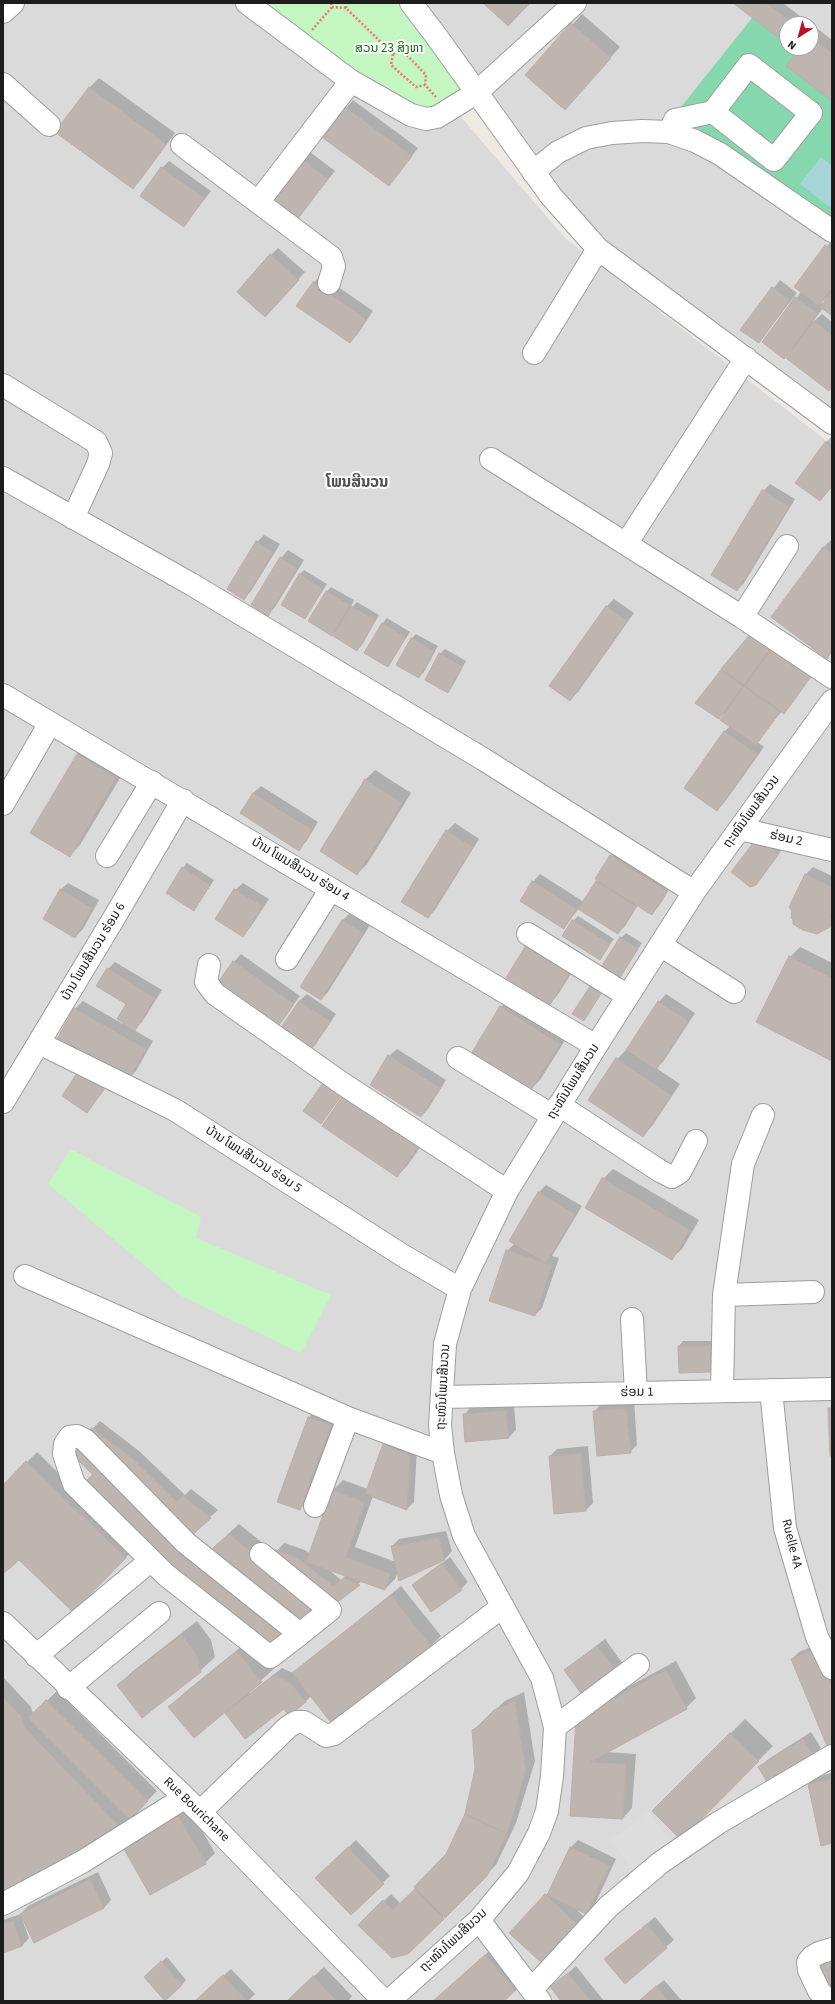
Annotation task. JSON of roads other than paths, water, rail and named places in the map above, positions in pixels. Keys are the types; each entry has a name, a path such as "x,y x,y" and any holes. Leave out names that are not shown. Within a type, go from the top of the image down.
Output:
{"street":[{"path":"3,12 13,3"},
{"path":"248,3 351,81 411,115 426,119 437,117 447,112 476,93 575,3"},
{"path":"411,3 533,172 564,212 598,249 832,423"},
{"path":"669,132 675,120 712,112 749,65 811,113 760,180"},
{"path":"259,202 351,81"},
{"path":"3,84 49,125"},
{"path":"712,112 774,160"},
{"path":"533,172 558,152 586,138 612,133 669,132 695,141 714,151 760,180 832,231"},
{"path":"182,145 331,257 334,266 329,283"},
{"path":"534,353 598,249"},
{"path":"626,544 746,358"},
{"path":"3,384 96,442 101,453 98,464 73,518"},
{"path":"491,459 742,617 832,677"},
{"path":"3,478 191,584 463,747 694,892"},
{"path":"742,617 787,546"},
{"name":"ບ້ານ ໂພນສີນວນ ຮ່ອມ 4","path":"3,695 183,800 596,1046"},
{"name":"ຖະໜົນໂພນສີນວນ","path":"389,2001 479,1920 518,1873 539,1833 548,1804 552,1776 555,1727 542,1678 464,1536 451,1496 443,1453 440,1424 445,1344 460,1290 507,1191 596,1046 694,892 832,701"},
{"path":"3,804 50,723"},
{"path":"107,856 152,782"},
{"name":"ບ້ານ ໂພນສີນວນ ຮ່ອມ 6","path":"3,1102 183,800"},
{"name":"ຮ່ອມ 2","path":"740,829 832,850"},
{"path":"287,959 332,889"},
{"path":"528,934 628,996"},
{"path":"660,945 734,992"},
{"path":"208,965 206,982 215,994 343,1084 507,1191"},
{"name":"ບ້ານ ໂພນສີນວນ ຮ່ອມ 5","path":"39,1043 175,1110 402,1255 460,1290"},
{"path":"458,1058 556,1110 660,1171 672,1176 680,1172 696,1141"},
{"path":"722,1391 724,1296 743,1164 763,1115"},
{"path":"26,1276 348,1418 443,1453"},
{"path":"724,1296 813,1292"},
{"path":"632,1319 636,1393"},
{"name":"Ruelle 4A","path":"772,1390 784,1528 817,1637 832,1668"},
{"name":"ຮ່ອມ 1","path":"442,1397 832,1390"},
{"path":"315,1506 348,1418"},
{"path":"261,1554 330,1610 300,1634 270,1657 150,1561 74,1484 64,1454 65,1444 70,1438 77,1436 86,1440 186,1543 300,1634"},
{"path":"36,1656 150,1561"},
{"path":"3,1904 192,1805 296,1722 304,1722 326,1736 334,1734 502,1607"},
{"path":"68,1688 159,1613"},
{"name":"Rue Bourichane","path":"3,1623 68,1688 192,1805 384,2001"},
{"path":"555,1727 638,1665"},
{"path":"479,1920 536,1995 608,1907 660,1863 718,1822 832,1756"},
{"path":"828,2001 820,1991 809,1970 808,1962 812,1957 819,1953 832,1949"}],"water":[{"path":"821,157 832,166 832,209 800,184"}],"district":[{"name":"ໂພນສີນວນ","path":"357,484"}],"park label":[{"name":"ສວນ 23 ສິງຫາ","path":"389,49"}]}
